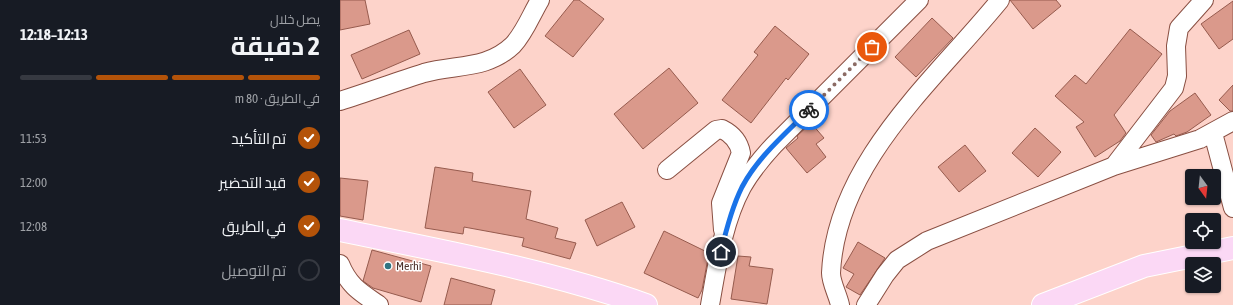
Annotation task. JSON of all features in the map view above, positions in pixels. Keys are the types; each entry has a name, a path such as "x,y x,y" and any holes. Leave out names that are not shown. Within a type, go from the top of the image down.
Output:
{"main road":[{"path":"340,230 460,255 548,276 646,305"},
{"path":"1043,305 1144,266 1233,248"}],"street":[{"path":"340,102 426,73 486,63 513,45 523,33 540,0"},
{"path":"710,305 724,240 733,208 742,187 758,163 779,139 919,0"},
{"path":"840,305 831,274 837,238 844,210 858,179 877,147 899,118 1000,0"},
{"path":"1114,166 1174,88 1177,76 1176,46 1179,28 1204,0"},
{"path":"866,305 885,275 897,260 927,241 1114,166 1200,139 1233,121"},
{"path":"667,170 716,130 722,129 732,136 740,146 741,153 721,203 724,240"},
{"path":"1213,133 1233,208"},
{"path":"340,264 346,278 357,289 379,305"}],"building":[{"path":"340,0 365,0 370,24 340,30"},
{"path":"574,0 579,0 604,19 573,57 545,36"},
{"path":"1010,0 1056,0 1061,6 1033,29"},
{"path":"1233,1 1233,39 1219,49 1201,24"},
{"path":"932,18 953,38 916,77 895,57"},
{"path":"775,26 809,54 788,80 786,78 751,123 722,100 758,55 754,52"},
{"path":"1130,29 1162,54 1114,115 1126,133 1120,141 1095,157 1076,127 1084,122 1055,96 1075,75 1086,84"},
{"path":"409,30 420,54 362,79 351,55"},
{"path":"669,68 698,103 643,149 614,114"},
{"path":"520,69 546,105 514,128 488,92"},
{"path":"1233,85 1233,111 1230,111 1219,100"},
{"path":"1195,93 1211,115 1187,132 1176,136 1174,134 1156,142 1151,135 1170,111"},
{"path":"811,123 824,138 816,144 826,157 807,173 786,148 798,138 797,136"},
{"path":"1035,128 1061,152 1038,177 1012,153"},
{"path":"965,145 986,171 959,192 938,167"},
{"path":"435,167 473,173 472,181 531,191 526,219 558,228 555,238 576,243 570,259 522,246 524,238 464,227 463,234 425,228"},
{"path":"340,178 368,181 363,220 340,216"},
{"path":"622,202 635,227 597,246 585,220"},
{"path":"664,231 709,253 702,290 698,298 644,273"},
{"path":"858,242 885,258 860,295 846,287 854,274 843,268"},
{"path":"372,250 431,266 421,302 373,288 363,281"},
{"path":"738,256 751,257 749,266 773,269 767,304 731,299"},
{"path":"451,278 495,290 491,305 444,305"}],"way so far":[{"path":"809,110 872,47"}],"place":[{"name":"Merhi","path":"388,266"}],"route":[{"path":"721,252 733,208 742,187 758,163 809,110"}]}
